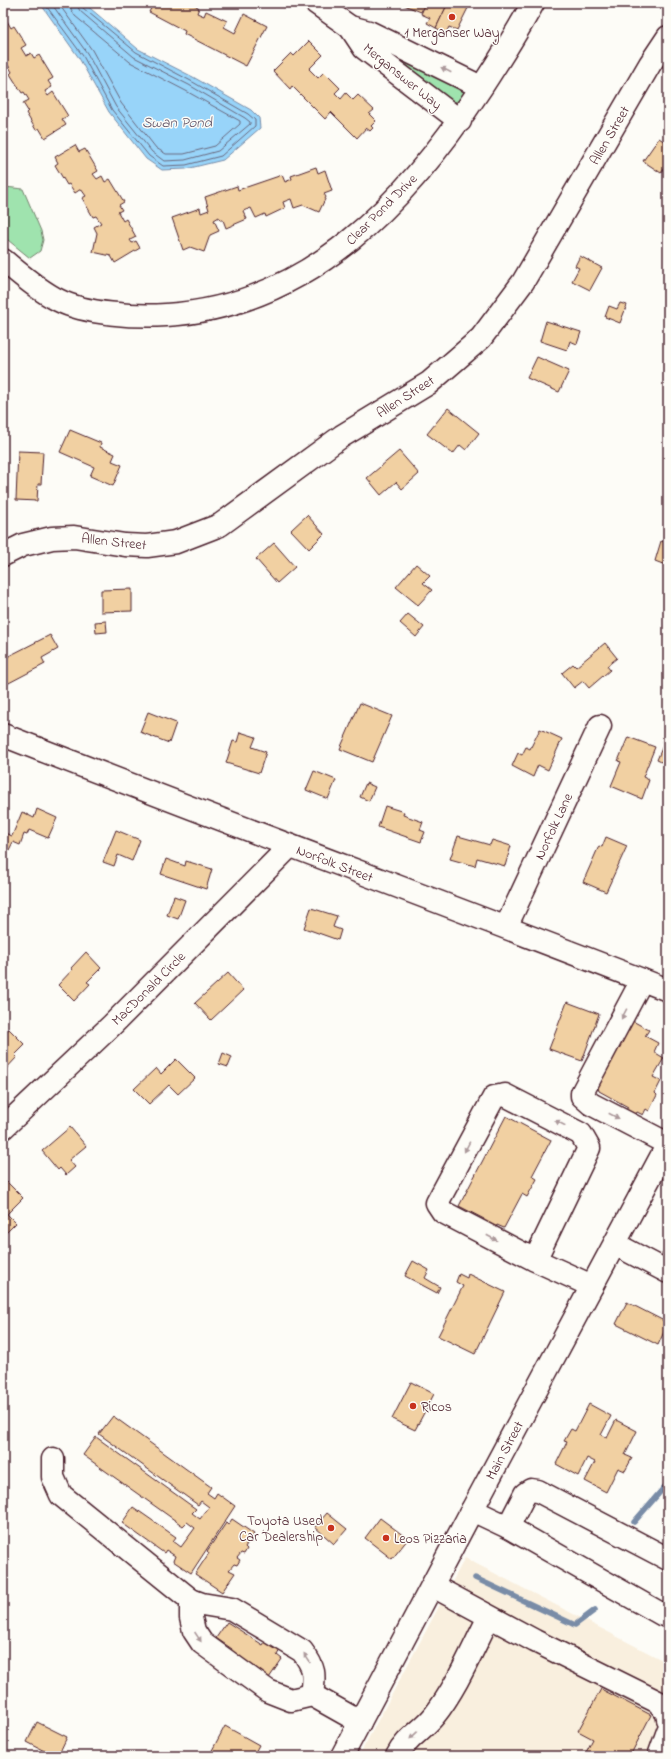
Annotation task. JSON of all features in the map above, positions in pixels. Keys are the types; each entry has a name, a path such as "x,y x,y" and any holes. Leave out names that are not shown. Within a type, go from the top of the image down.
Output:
{"street":[{"name":"Merganswer Way","path":"316,3 350,27 369,32 481,87"},
{"name":"Clear Pond Drive","path":"3,260 31,282 59,300 89,310 148,316 181,314 219,307 239,301 285,282 314,266 346,245 408,184 460,121 512,41 533,3"},
{"name":"Merganswer Way","path":"350,27 364,48 460,121"},
{"name":"Allen Street","path":"3,555 22,545 52,538 74,537 125,545 147,546 176,542 220,524 342,436 429,382 481,338 523,282 650,64 668,37"},
{"name":"Norfolk Lane","path":"506,927 600,726"},
{"name":"Norfolk Street","path":"3,735 668,990"},
{"name":"MacDonald Circle","path":"3,1128 112,1025 290,846"},
{"path":"642,980 582,1093 582,1096 591,1104 668,1144"},
{"path":"535,1260 588,1148 581,1134 505,1095 494,1097 437,1203 443,1212 535,1260 592,1286"},
{"name":"Main Street","path":"342,1756 668,1144"},
{"path":"615,1244 668,1272"},
{"path":"53,1459 53,1477 61,1495 191,1600 202,1604 232,1609 302,1651 309,1661 315,1677 312,1695"},
{"path":"508,1527 525,1494 531,1490 538,1491 668,1560"},
{"path":"472,1510 508,1527 664,1615 668,1614"},
{"path":"433,1586 489,1617 658,1702 667,1713 668,1719"},
{"path":"191,1600 192,1624 194,1631 202,1643 268,1691 291,1700 312,1695 360,1722"},
{"path":"397,1756 402,1746 434,1716 454,1684 489,1617"},
{"path":"659,1756 668,1731"}],"shaded area":[{"path":"465,1558 668,1663 668,1756 359,1756"}],"green space":[{"path":"371,39 463,87 464,94 458,101 449,103"},
{"path":"3,183 5,187 23,189 41,231 43,240 40,251 30,258 3,236"}],"water":[{"name":"Swan Pond","path":"40,3 84,3 138,49 193,77 251,110 259,118 260,128 223,160 186,169 162,170 146,159 109,112 79,58"}],"building":[{"path":"154,3 192,3 199,8 197,13 204,16 206,11 227,21 224,27 235,33 244,14 267,26 246,66 184,34 185,31 149,12"},
{"path":"399,3 425,3 421,12"},
{"path":"426,3 448,3 436,28 427,23 430,18 421,14"},
{"name":"1 Merganser Way","path":"448,3 462,3 461,5 468,8 457,30 449,27 446,33 436,28"},
{"path":"7,21 11,28 14,26 26,45 21,48 26,56 31,53 34,58 39,55 53,78 48,81 52,87 45,91 48,96 53,92 68,116 62,119 66,125 45,138 39,128 36,130 26,113 28,111 23,103 29,100 24,92 22,93 10,74 12,72 8,65 3,68 3,24"},
{"path":"309,41 323,55 309,69 318,78 324,72 340,88 335,93 341,99 346,93 353,100 358,95 374,110 369,114 376,121 371,126 373,128 370,131 366,128 357,138 331,112 325,119 292,86 290,89 273,71 291,53 294,56"},
{"path":"659,138 668,144 668,164 661,173 643,161"},
{"path":"75,145 79,152 85,149 98,171 93,174 97,179 102,176 105,182 110,179 124,202 119,205 122,210 118,212 123,221 126,219 136,237 130,240 132,243 136,241 140,248 115,263 111,256 93,252 97,233 94,227 101,223 96,216 93,217 82,198 86,196 81,189 75,193 69,184 67,185 55,165 58,163 55,157"},
{"path":"316,167 318,173 325,170 332,191 324,194 326,197 319,212 303,205 294,208 291,199 283,202 285,208 266,217 265,214 256,218 251,208 243,211 247,219 226,228 223,220 220,220 219,217 214,220 219,231 210,235 204,252 190,247 183,250 172,218 200,208 201,213 209,210 205,197 237,186 238,190 282,175 285,182 292,179 291,176"},
{"path":"580,256 602,268 590,290 572,281 579,268 575,266"},
{"path":"620,303 627,305 620,323 605,317 609,306 617,309"},
{"path":"546,321 581,332 577,344 570,341 567,350 540,341"},
{"path":"537,357 569,371 559,392 527,378"},
{"path":"448,408 479,433 466,450 460,445 453,454 427,434"},
{"path":"70,430 101,443 100,447 115,454 112,461 122,465 113,486 90,476 94,467 60,452"},
{"path":"18,451 43,452 41,484 38,484 37,501 16,500"},
{"path":"399,451 419,474 402,489 396,482 381,495 367,478"},
{"path":"307,515 324,534 309,549 291,530"},
{"path":"661,541 668,543 668,566 655,561"},
{"path":"274,543 295,567 277,583 256,559"},
{"path":"416,564 430,576 423,583 432,590 418,605 396,587"},
{"path":"132,589 132,611 101,612 101,590"},
{"path":"408,614 424,627 416,637 400,623"},
{"path":"106,621 107,632 96,633 95,622"},
{"path":"50,635 58,649 42,658 45,664 5,685 3,680 3,659"},
{"path":"605,643 617,658 607,666 610,670 589,688 583,681 574,688 562,673 573,664 576,667"},
{"path":"360,703 392,716 372,762 340,749"},
{"path":"148,712 176,723 169,743 140,732"},
{"path":"668,728 668,765 657,760"},
{"path":"540,729 562,739 548,770 538,765 533,777 512,766 518,753 522,755 526,747 530,749"},
{"path":"240,732 256,737 252,747 266,752 259,773 226,763 233,741 237,742"},
{"path":"628,737 655,747 643,777 649,780 642,799 611,786 621,762 618,761"},
{"path":"314,771 336,780 328,799 306,790"},
{"path":"366,783 375,787 369,801 360,797"},
{"path":"385,806 404,812 403,815 423,822 420,830 425,832 421,842 378,827"},
{"path":"37,809 57,818 48,838 29,830 27,835 24,834 20,845 13,842 8,852 3,849 3,837 5,833 12,836 22,812 34,818"},
{"path":"116,830 140,840 132,861 118,855 114,866 103,862"},
{"path":"458,836 490,845 492,840 511,846 505,866 477,858 475,866 450,859"},
{"path":"606,837 627,846 606,892 583,882 599,846 602,847"},
{"path":"166,859 185,866 186,861 212,869 206,889 161,874"},
{"path":"174,896 185,900 178,919 167,915"},
{"path":"311,908 337,916 333,927 341,930 338,940 304,928"},
{"path":"86,952 101,968 87,982 90,984 74,1001 58,985"},
{"path":"228,973 243,990 211,1020 195,1003"},
{"path":"567,1002 599,1014 582,1061 549,1049"},
{"path":"629,1019 649,1030 645,1036 658,1043 654,1052 664,1058 653,1077 661,1081 655,1093 657,1095 649,1111 646,1109 643,1115 637,1112 634,1118 624,1113 628,1107 599,1091 596,1080"},
{"path":"9,1029 25,1045 15,1055 17,1057 4,1071 3,1035"},
{"path":"223,1053 232,1057 228,1067 219,1064"},
{"path":"176,1059 195,1078 178,1094 169,1085 149,1104 134,1089 156,1068 161,1074"},
{"path":"506,1116 551,1140 532,1176 537,1179 527,1197 522,1194 504,1228 497,1225 491,1236 479,1229 484,1219 459,1206"},
{"path":"70,1127 86,1146 69,1160 75,1167 66,1175 60,1168 58,1170 42,1151"},
{"path":"7,1182 23,1198 7,1214 16,1223 3,1236 3,1186"},
{"path":"668,1243 668,1256 662,1254"},
{"path":"413,1261 429,1270 425,1278 440,1287 437,1293 405,1276"},
{"path":"459,1274 467,1278 468,1274 505,1292 475,1354 438,1336 463,1286 456,1282"},
{"path":"627,1302 668,1323 658,1345 616,1324"},
{"name":"Ricos","path":"411,1382 434,1394 415,1430 392,1419"},
{"path":"589,1404 611,1416 601,1435 607,1438 616,1420 637,1431 625,1455 632,1458 625,1471 618,1468 606,1492 585,1481 595,1462 587,1458 578,1476 556,1464 567,1442 564,1441 571,1429 575,1431"},
{"path":"113,1416 211,1487 207,1493 214,1498 217,1493 235,1506 191,1573 173,1561 175,1556 166,1550 164,1553 122,1523 133,1507 176,1537 173,1541 181,1547 195,1528 187,1522 183,1526 83,1455 96,1437 196,1509 192,1513 200,1519 209,1507 201,1501 198,1505 99,1434"},
{"name":"Toyota Used Car Dealership","path":"327,1513 347,1529 334,1544 315,1527"},
{"name":"Leos Pizzaria","path":"380,1518 408,1539 392,1559 365,1538"},
{"path":"232,1519 254,1534 252,1537 254,1538 252,1543 249,1541 245,1547 247,1549 244,1554 241,1553 237,1558 240,1560 237,1565 234,1564 229,1570 235,1573 222,1592 195,1574 209,1553 207,1551 226,1523 228,1525"},
{"path":"227,1622 263,1645 266,1640 280,1650 277,1655 282,1659 269,1678 230,1652 232,1649 216,1638"},
{"path":"601,1689 651,1715 630,1756 584,1756 593,1739 578,1731"},
{"path":"37,1722 67,1737 58,1756 54,1756 27,1742"},
{"path":"225,1726 259,1745 253,1756 209,1756"}],"waterway":[{"path":"634,1522 668,1483"},
{"path":"475,1578 575,1625 595,1610"}],"place":[{"name":"1 Merganser Way","path":"452,17"},
{"name":"Ricos","path":"413,1406"},
{"name":"Toyota Used Car Dealership","path":"331,1528"},
{"name":"Leos Pizzaria","path":"386,1538"}]}
